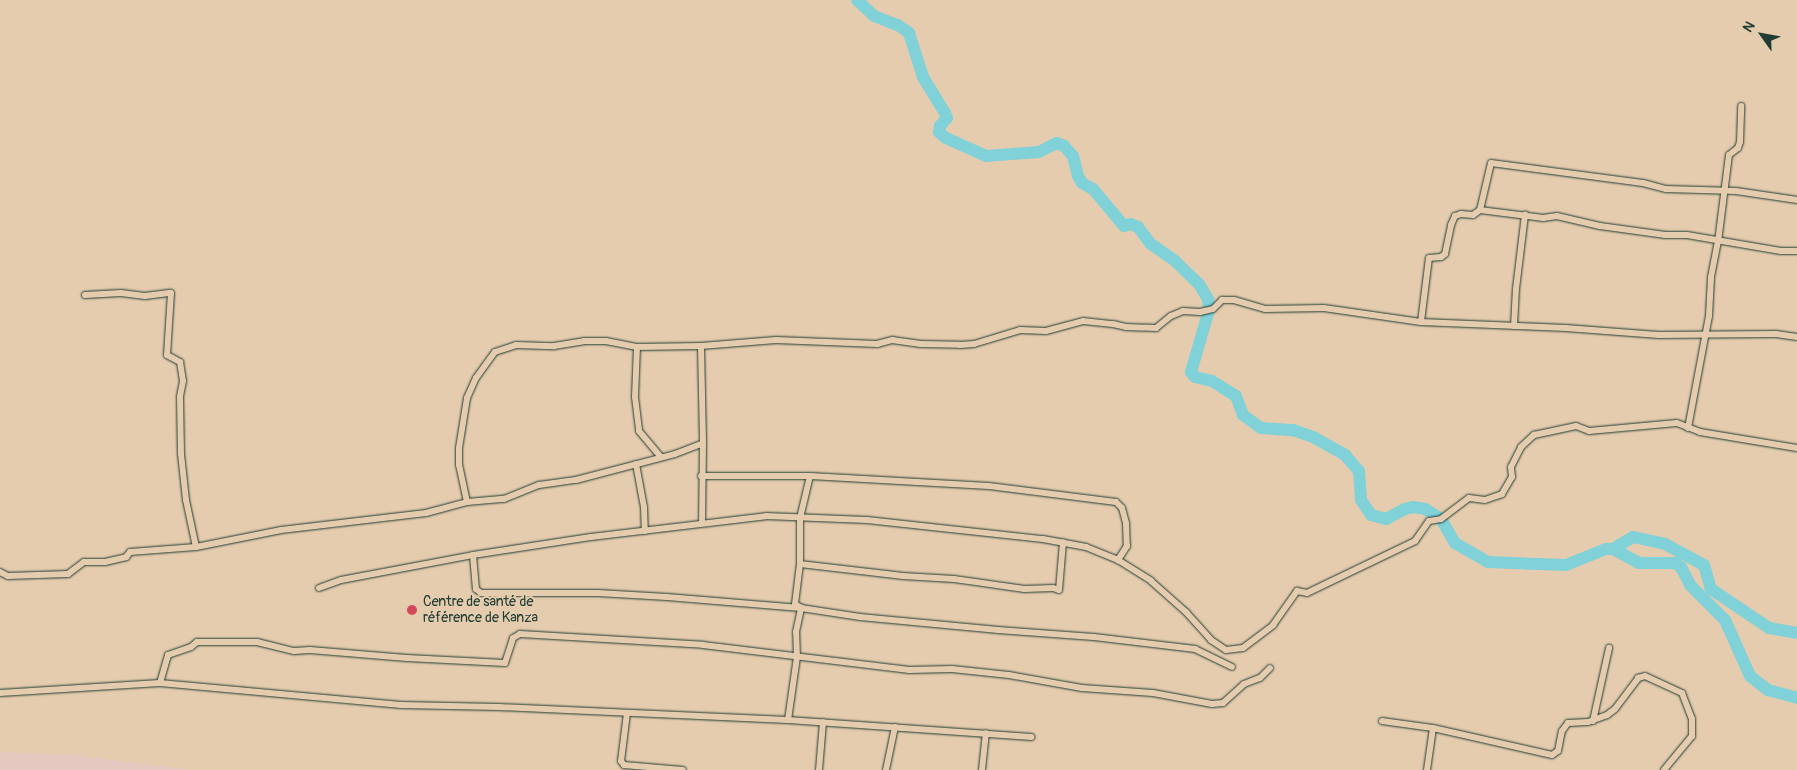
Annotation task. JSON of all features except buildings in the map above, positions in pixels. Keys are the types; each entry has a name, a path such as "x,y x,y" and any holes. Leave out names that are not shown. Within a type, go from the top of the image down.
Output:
{"street":[{"path":"1688,428 1706,336 1711,277 1718,242 1729,153 1738,148 1740,142 1741,106"},
{"path":"1480,210 1491,163 1643,183 1666,189 1736,191 1797,200"},
{"path":"1421,322 1429,258 1441,257 1445,254 1451,225 1455,216 1473,214 1480,210 1543,218 1557,216 1600,226 1664,235 1687,235 1718,242 1781,251 1797,251"},
{"path":"1514,326 1516,289 1525,215"},
{"path":"85,295 121,293 145,296 171,293 167,355 180,362 183,381 180,397 181,454 186,500 196,547"},
{"path":"467,502 459,465 462,424 467,398 476,378 495,352 516,344 554,346 584,341 618,342 637,347 700,346 776,340 877,344 892,340 921,344 974,344 1020,330 1046,331 1082,321 1106,322 1126,328 1156,328 1171,316 1183,311 1200,312 1214,309 1222,300 1234,300 1264,309 1324,308 1421,322 1706,336 1776,334 1797,337"},
{"path":"700,346 703,443 701,476 702,523"},
{"path":"637,347 635,397 639,431 661,457"},
{"path":"319,588 341,580 473,555 591,537 766,516 800,518 814,516 867,520 1086,546 1118,560 1151,581 1186,612 1211,640 1226,650 1242,648 1272,625 1297,591 1307,593 1415,541 1429,521 1441,519 1469,498 1485,500 1502,494 1512,478 1511,467 1514,460 1528,438 1576,426 1589,431 1677,423 1688,428 1797,448"},
{"path":"0,572 8,576 68,574 84,562 105,562 126,556 130,552 196,547 281,530 426,513 467,502 504,499 539,485 576,480 661,457 703,443"},
{"path":"636,464 644,507 645,531"},
{"path":"701,476 810,476 1025,489 1116,502 1122,508 1126,523 1126,546 1118,560"},
{"path":"801,608 795,604 800,564 800,518 810,476"},
{"path":"800,564 903,576 954,579 1024,589 1052,588 1060,590 1063,542"},
{"path":"473,555 476,589 481,593 598,593 667,597 801,608 860,617 988,630 1162,643 1195,649 1232,667"},
{"path":"788,720 797,657 796,632 801,608"},
{"path":"160,682 168,655 191,647 197,642 257,642 294,651 310,650 406,658 506,663 513,638 520,634 702,645 909,670 952,669 1009,675 1082,688 1153,693 1212,704 1223,703 1244,684 1260,678 1270,668"},
{"path":"1593,721 1609,648"},
{"path":"1382,721 1433,728 1552,755 1558,751 1562,732 1568,723 1593,721 1615,709 1641,676 1682,693 1692,720 1692,736 1664,770"},
{"path":"0,693 160,682 400,704 788,720 1032,737"},
{"path":"626,713 621,761 624,765 683,770"},
{"path":"819,770 822,722"},
{"path":"886,770 895,727"},
{"path":"1427,770 1433,728"},
{"path":"982,770 986,733"}],"shaded area":[{"path":"0,752 73,755 190,770 0,770"}],"waterway":[{"path":"857,0 874,16 898,25 909,33 923,77 947,118 940,126 939,132 946,138 986,156 1039,152 1057,143 1064,146 1073,156 1078,176 1082,183 1093,189 1124,226 1131,224 1138,227 1151,244 1175,261 1199,284 1208,299 1209,310 1191,372 1195,377 1212,381 1236,396 1243,415 1261,428 1293,430 1313,437 1345,455 1359,471 1361,500 1371,515 1386,519 1405,509 1413,507 1425,509 1441,519 1455,543 1488,562 1566,565 1606,549 1613,549 1639,563 1675,563 1681,567 1690,585 1725,620 1750,676 1768,690 1797,698"},
{"path":"1613,549 1633,537 1665,544 1704,565 1711,589 1769,628 1797,633"}],"place":[{"name":"Centre de santé de référence de Kanza","path":"412,610"}]}
